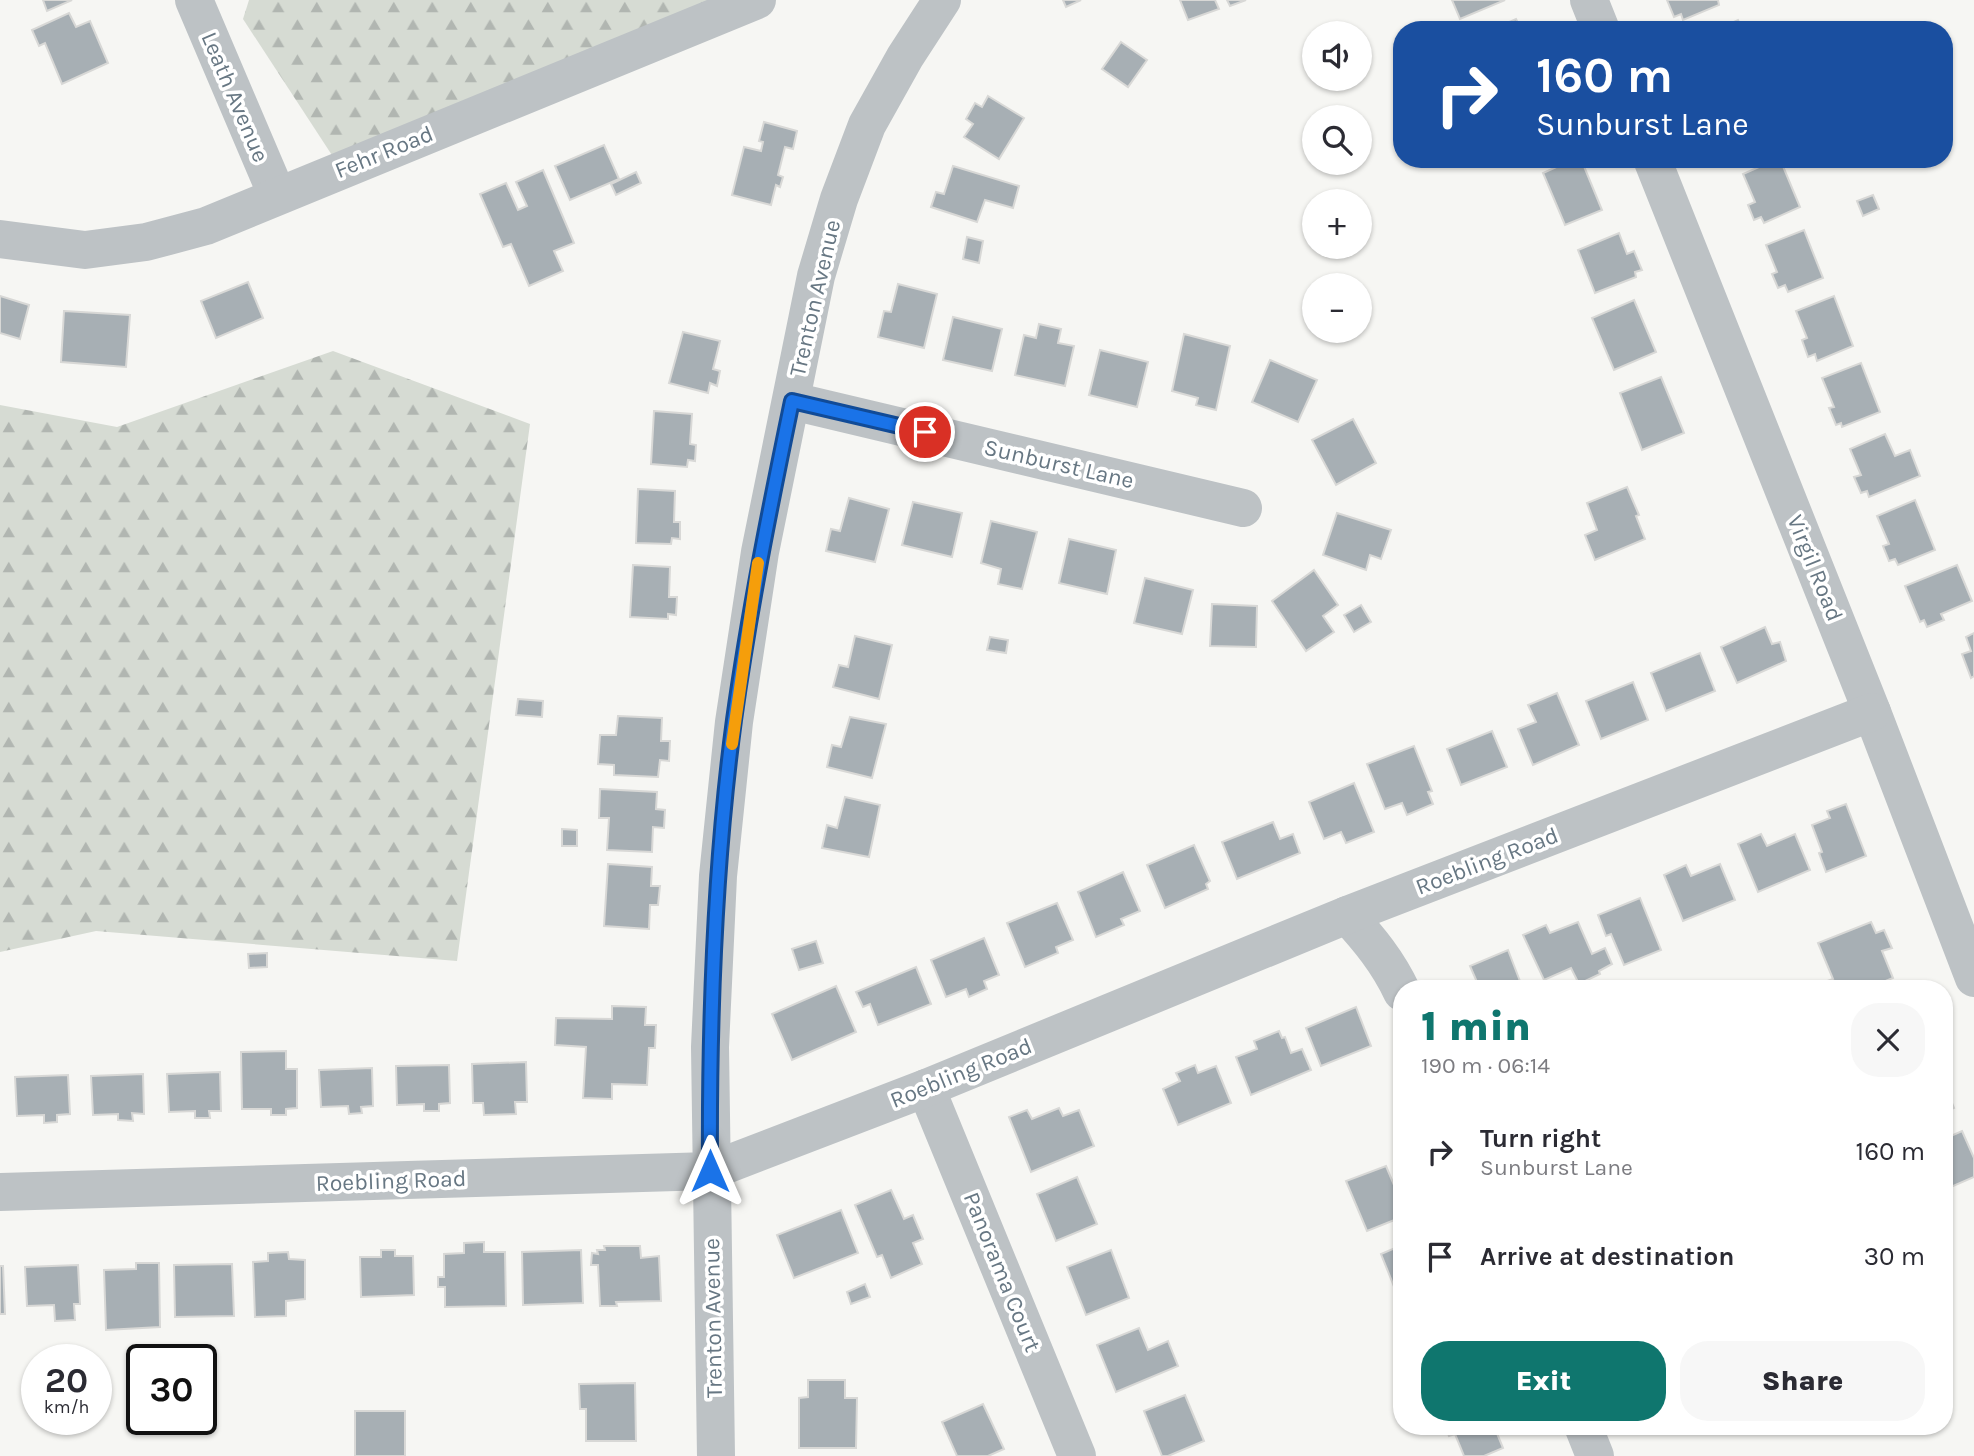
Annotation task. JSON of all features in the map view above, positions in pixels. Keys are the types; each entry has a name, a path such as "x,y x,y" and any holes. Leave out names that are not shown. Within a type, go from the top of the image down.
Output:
{"street":[{"name":"Leath Avenue","path":"194,0 277,195"},
{"name":"Fehr Road","path":"0,239 85,250 146,242 206,226 757,0"},
{"name":"Trenton Avenue","path":"716,1456 710,1047 717,902 733,735 760,552 817,276 839,200 867,125 905,57 942,0"},
{"path":"1589,0 1597,21"},
{"name":"Virgil Road","path":"1656,168 1872,712 1974,978"},
{"name":"Sunburst Lane","path":"792,401 1243,508"},
{"name":"Roebling Road","path":"0,1192 710,1171 926,1088 1347,915 1872,712"},
{"path":"1347,915 1376,948 1397,980"},
{"name":"Panorama Court","path":"926,1088 1077,1456"},
{"path":"1587,1435 1595,1456"}],"green space":[{"path":"249,0 757,0 341,169 243,19"},
{"path":"333,351 530,424 457,961 96,931 0,952 0,405 117,427"}],"building":[{"path":"43,0 72,0 47,11"},
{"path":"1063,0 1081,0 1066,7"},
{"path":"1180,0 1215,0 1219,9 1188,20"},
{"path":"1227,0 1246,0 1230,6"},
{"path":"1452,0 1505,0 1460,19"},
{"path":"1667,0 1718,0 1719,5 1683,20 1681,14 1674,17"},
{"path":"69,13 76,27 90,21 108,63 62,84 45,43 39,46 32,30"},
{"path":"1121,42 1147,60 1128,87 1102,69"},
{"path":"988,96 1024,118 999,159 964,137 973,124 966,119 975,103 982,107"},
{"path":"764,122 797,131 793,149 785,147 778,175 783,177 780,187 776,185 771,205 732,195 744,147 761,151 763,142 759,141"},
{"path":"604,145 619,179 570,200 555,166"},
{"path":"953,166 1019,186 1013,208 985,200 977,222 931,207 936,192 944,194"},
{"path":"1554,168 1585,168 1602,210 1565,225 1543,173"},
{"path":"1757,168 1784,168 1800,207 1764,223 1761,217 1754,220 1748,205 1755,202 1743,174"},
{"path":"543,170 574,243 554,251 563,271 529,286 511,244 503,247 480,194 506,183 518,210 527,206 516,182"},
{"path":"636,172 641,183 616,195 611,184"},
{"path":"1873,195 1879,209 1863,216 1857,201"},
{"path":"1804,230 1823,278 1788,292 1785,285 1778,288 1772,274 1777,272 1766,245"},
{"path":"1619,233 1627,254 1634,251 1642,270 1635,272 1636,277 1595,293 1578,250"},
{"path":"967,237 983,241 979,263 963,259"},
{"path":"248,282 263,318 216,338 201,301"},
{"path":"898,284 937,294 924,348 878,337 884,311 891,312"},
{"path":"0,296 29,305 20,339 0,333"},
{"path":"1834,296 1853,346 1817,361 1815,354 1808,357 1802,340 1807,338 1796,311"},
{"path":"1634,300 1656,352 1614,370 1592,318"},
{"path":"64,311 130,315 126,367 61,362"},
{"path":"953,317 1002,329 992,371 943,360"},
{"path":"1039,324 1061,329 1058,343 1074,346 1065,386 1015,375 1024,335 1036,338"},
{"path":"683,332 720,341 713,369 720,371 717,386 710,383 708,393 669,383"},
{"path":"1184,334 1230,346 1216,410 1196,405 1198,398 1172,391"},
{"path":"1100,350 1148,362 1137,407 1089,395"},
{"path":"1270,360 1317,380 1298,422 1252,402"},
{"path":"1861,363 1880,412 1842,427 1841,423 1836,425 1829,408 1834,407 1822,378"},
{"path":"1661,377 1684,433 1642,450 1620,393"},
{"path":"654,411 692,414 690,444 696,445 695,461 688,460 687,467 651,464"},
{"path":"1353,419 1376,463 1336,485 1312,440"},
{"path":"1885,434 1895,456 1910,450 1920,476 1869,497 1867,491 1861,493 1854,477 1861,475 1850,449"},
{"path":"1627,487 1639,515 1636,516 1645,539 1595,560 1585,535 1597,530 1587,503"},
{"path":"638,489 675,491 674,522 680,522 680,539 672,538 671,544 636,543"},
{"path":"849,498 889,509 875,562 826,551 831,529 840,531"},
{"path":"1915,500 1935,550 1898,565 1895,559 1889,561 1883,546 1889,544 1877,516"},
{"path":"913,502 962,513 952,557 902,545"},
{"path":"1337,513 1391,530 1381,559 1370,555 1366,570 1323,555"},
{"path":"991,521 1037,532 1022,589 998,584 1001,569 981,563"},
{"path":"1069,539 1116,550 1107,594 1059,583"},
{"path":"633,565 670,567 669,597 677,597 676,615 668,614 668,619 630,617"},
{"path":"1957,565 1972,601 1941,614 1944,620 1927,627 1924,620 1920,622 1905,586"},
{"path":"1314,570 1338,605 1323,616 1334,632 1306,651 1272,601"},
{"path":"1145,578 1193,590 1182,634 1134,623"},
{"path":"1212,604 1257,606 1256,647 1210,646"},
{"path":"1361,605 1371,622 1354,632 1344,615"},
{"path":"1765,627 1772,644 1780,642 1786,661 1737,683 1721,647"},
{"path":"1974,633 1974,676 1971,678 1962,654 1971,651 1966,637"},
{"path":"855,636 892,645 879,699 833,687 839,665 848,667"},
{"path":"990,637 1008,640 1006,653 987,650"},
{"path":"1700,653 1715,691 1666,711 1651,673"},
{"path":"1633,682 1648,720 1601,739 1586,701"},
{"path":"1557,693 1579,745 1533,765 1518,729 1536,722 1528,705"},
{"path":"518,699 543,701 542,717 516,715"},
{"path":"618,716 662,718 661,741 670,741 669,761 660,760 658,777 614,775 614,765 598,764 600,735 616,735"},
{"path":"850,717 886,724 872,778 827,767 832,745 841,747"},
{"path":"1492,731 1507,767 1461,785 1447,749"},
{"path":"1414,746 1432,791 1428,792 1433,804 1407,815 1402,803 1385,809 1367,764"},
{"path":"1354,783 1374,832 1346,843 1341,832 1324,839 1309,802"},
{"path":"600,789 657,792 656,809 665,810 664,828 653,827 652,852 607,850 609,818 599,818"},
{"path":"845,797 880,805 869,857 822,848 827,825 837,828"},
{"path":"1846,804 1866,856 1826,872 1812,825 1830,818 1827,811"},
{"path":"1273,822 1280,839 1293,834 1300,853 1237,879 1222,842"},
{"path":"562,829 577,830 577,846 562,846"},
{"path":"1761,834 1767,846 1795,834 1810,870 1758,892 1738,844"},
{"path":"1194,845 1210,881 1206,884 1208,889 1165,908 1147,865"},
{"path":"608,864 652,867 651,886 660,886 658,905 650,905 649,929 604,926"},
{"path":"1720,864 1735,900 1683,921 1664,875 1686,865 1691,876"},
{"path":"1123,872 1140,911 1121,919 1124,925 1096,937 1078,892"},
{"path":"1640,898 1661,950 1624,965 1611,934 1606,936 1598,915"},
{"path":"1057,903 1073,940 1056,947 1058,953 1025,967 1007,923"},
{"path":"1578,922 1592,954 1605,948 1612,964 1587,980 1577,980 1571,968 1544,980 1523,935 1546,925 1550,933"},
{"path":"1871,922 1876,933 1884,930 1892,948 1882,951 1893,978 1830,980 1833,979 1818,943"},
{"path":"984,938 999,975 984,981 987,989 969,997 966,989 946,997 931,960"},
{"path":"816,941 823,963 799,970 792,949"},
{"path":"1508,950 1520,980 1476,980 1470,966"},
{"path":"267,953 267,967 249,968 248,954"},
{"path":"916,967 931,1004 878,1025 870,1004 863,1007 856,992"},
{"path":"836,986 856,1032 792,1060 772,1014"},
{"path":"612,1006 646,1007 645,1025 656,1025 655,1048 649,1048 647,1085 612,1084 612,1099 583,1098 586,1047 555,1045 556,1018 612,1019"},
{"path":"1356,1007 1371,1046 1321,1066 1306,1028"},
{"path":"1279,1031 1282,1038 1285,1037 1291,1053 1302,1049 1311,1070 1251,1095 1236,1057 1257,1049 1254,1041"},
{"path":"286,1051 286,1069 297,1069 297,1108 286,1109 286,1115 271,1115 271,1109 242,1109 241,1052"},
{"path":"526,1062 527,1102 515,1102 516,1114 484,1115 483,1103 473,1103 472,1064"},
{"path":"449,1065 450,1103 439,1104 439,1111 424,1111 424,1104 397,1105 396,1066"},
{"path":"1195,1065 1198,1073 1216,1066 1231,1103 1178,1125 1163,1089 1180,1081 1176,1073"},
{"path":"372,1068 373,1106 361,1107 362,1113 349,1114 348,1106 321,1107 319,1070"},
{"path":"220,1072 221,1111 209,1111 210,1118 195,1118 195,1111 169,1112 167,1074"},
{"path":"143,1074 144,1114 132,1113 133,1121 118,1120 118,1114 93,1115 91,1076"},
{"path":"68,1075 70,1114 57,1115 57,1122 44,1123 44,1115 17,1116 15,1077"},
{"path":"1059,1108 1063,1116 1079,1110 1094,1146 1031,1172 1009,1117 1027,1110 1032,1119"},
{"path":"1962,1131 1974,1158 1974,1177 1953,1186 1953,1135"},
{"path":"1386,1166 1393,1183 1393,1221 1367,1231 1346,1181"},
{"path":"1077,1177 1097,1224 1056,1241 1037,1194"},
{"path":"891,1190 904,1219 913,1215 923,1239 913,1243 922,1264 891,1278 882,1255 877,1257 855,1205"},
{"path":"841,1210 858,1253 794,1278 777,1235"},
{"path":"484,1242 484,1252 505,1252 506,1306 445,1307 445,1287 438,1287 438,1277 444,1277 444,1254 464,1253 464,1243"},
{"path":"604,1246 640,1246 641,1258 659,1256 661,1301 616,1302 617,1306 600,1306 598,1265 591,1265 592,1253 598,1254 597,1250 605,1250"},
{"path":"1393,1249 1393,1284 1381,1254"},
{"path":"381,1250 395,1250 395,1256 413,1256 414,1295 361,1297 360,1257 381,1257"},
{"path":"581,1250 583,1303 523,1305 522,1252"},
{"path":"1111,1250 1129,1298 1086,1315 1067,1267"},
{"path":"288,1252 289,1259 305,1260 305,1299 286,1301 286,1316 255,1317 253,1262 268,1261 268,1253"},
{"path":"136,1263 159,1263 160,1327 106,1330 104,1270 136,1269"},
{"path":"232,1264 234,1316 175,1317 174,1265"},
{"path":"78,1265 80,1304 74,1304 75,1320 55,1321 54,1305 27,1306 25,1267"},
{"path":"0,1266 3,1266 5,1314 0,1314"},
{"path":"865,1284 870,1297 851,1304 847,1292"},
{"path":"1139,1328 1148,1350 1168,1341 1178,1366 1116,1392 1097,1345"},
{"path":"808,1380 845,1380 845,1398 857,1398 856,1448 799,1448 799,1398 808,1397"},
{"path":"635,1383 636,1441 586,1441 586,1409 580,1409 579,1384"},
{"path":"1185,1395 1204,1441 1162,1456 1144,1411"},
{"path":"983,1404 1004,1449 988,1456 957,1456 942,1422"},
{"path":"355,1411 405,1411 405,1456 355,1456"},
{"path":"1455,1435 1498,1435 1503,1448 1484,1456 1464,1456"}],"slow traffic":[{"path":"732,744 758,563"}],"route":[{"path":"710,1171 710,1047 718,876 734,722 760,552 792,401 925,432"}]}
